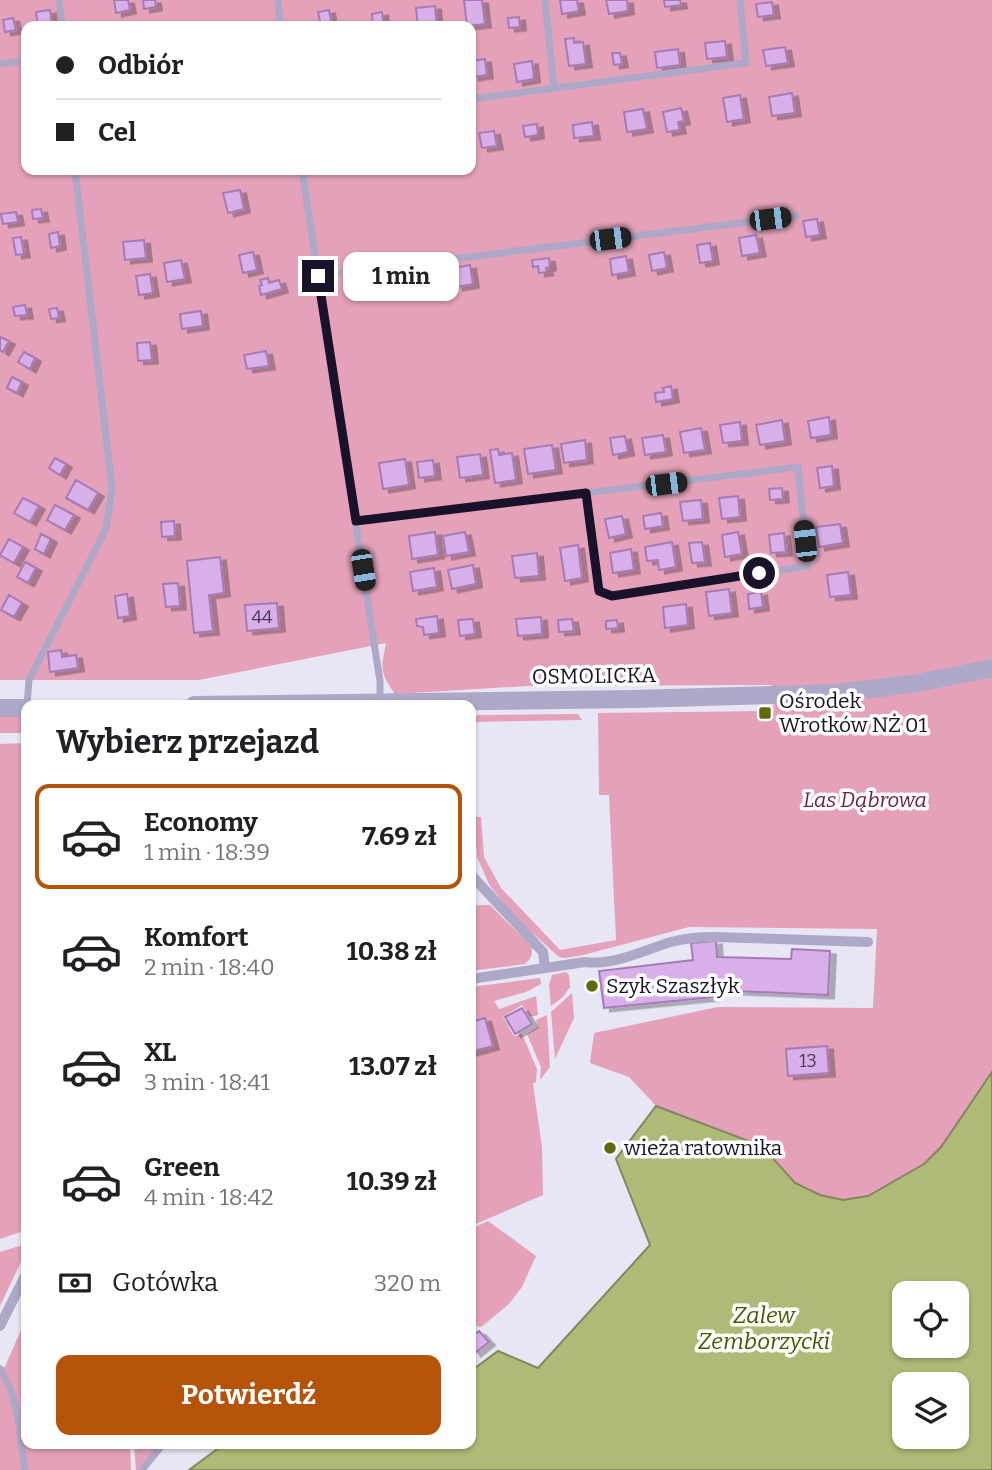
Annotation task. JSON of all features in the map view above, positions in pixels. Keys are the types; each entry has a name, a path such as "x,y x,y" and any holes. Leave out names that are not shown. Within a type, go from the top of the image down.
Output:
{"street":[{"name":"OSMOLICKA","path":"476,703 837,693 912,684 992,668"},
{"path":"0,708 21,707"},
{"path":"476,883 543,952 545,968"},
{"path":"476,978 585,962 610,961 692,938 868,942"},
{"path":"0,1326 21,1284"}],"lane":[{"path":"59,0 61,21"},
{"path":"278,0 280,21"},
{"path":"545,0 554,88"},
{"path":"476,98 746,63 740,0"},
{"path":"0,64 21,62"},
{"path":"27,700 29,680 106,528 112,488 76,175"},
{"path":"303,175 380,681 380,700"},
{"path":"318,276 796,216"},
{"path":"356,521 798,467 808,566 612,596 599,591 586,493"},
{"path":"0,1369 6,1378 16,1412 21,1444"},
{"path":"22,1449 25,1470"},
{"path":"142,1470 159,1449"}],"green space":[{"name":"Las Dąbrowa","path":"0,0 992,0 992,1072 941,1147 924,1164 868,1196 843,1200 820,1195 795,1183 762,1146 656,1106 629,1077 590,1063 594,1033 718,1007 873,1008 877,929 689,927 583,955 559,957 517,919 490,886 477,857 476,817 481,817 484,857 501,888 560,950 616,940 609,795 599,795 598,713 774,711 772,685 527,686 395,694 383,670 386,643 199,680 0,680"},
{"path":"578,714 582,720 476,722 477,715"},
{"path":"21,716 21,733 0,733 0,717"},
{"path":"21,743 21,1232 0,1239 0,744"},
{"path":"490,905 532,947 531,957 525,964 476,970 476,906"},
{"path":"566,972 569,975 570,987 563,997 551,1006 549,985 552,975"},
{"path":"540,978 541,984 526,992 494,1001 499,1009 536,996 538,1015 530,1017 522,1005 503,1017 514,1036 522,1034 537,1069 536,1082 533,1084 542,1147 543,1195 476,1224 476,986"},
{"path":"572,993 574,1018 555,1059 551,1012"},
{"path":"547,1015 550,1067 540,1080 541,1067 527,1034 538,1027 536,1020"},
{"path":"488,1221 536,1256 522,1287 509,1304 481,1327 476,1326 476,1227"},
{"path":"21,1246 21,1262 0,1306 0,1252"},
{"path":"21,1330 21,1449 130,1449 131,1470 0,1470 0,1366 5,1367"},
{"path":"134,1449 155,1449 138,1470"}],"water":[{"name":"Zalew Zemborzycki","path":"992,1072 992,1470 189,1470 217,1449 476,1449 476,1367 498,1351 538,1368 650,1245 616,1159 656,1106 762,1146 795,1183 820,1195 843,1200 868,1196 924,1164 941,1147"}],"building":[{"path":"114,0 128,0 130,10 116,13"},
{"path":"143,0 155,0 156,7 144,9"},
{"path":"464,0 482,0 485,24 476,25 476,21 466,21"},
{"path":"560,0 577,0 579,11 562,14"},
{"path":"606,0 627,0 628,11 609,14"},
{"path":"664,0 680,0 681,5 665,7"},
{"path":"772,2 774,15 758,17 756,4"},
{"path":"435,6 436,21 417,21 416,8"},
{"path":"50,10 51,21 37,21 36,12"},
{"path":"329,10 331,21 320,21 318,12"},
{"path":"382,12 383,21 373,21 372,14"},
{"path":"519,17 520,27 509,28 508,18"},
{"path":"13,18 16,30 5,32 3,20"},
{"path":"574,38 574,43 583,42 586,64 569,66 565,39"},
{"path":"725,41 727,57 707,59 705,43"},
{"path":"785,47 788,63 766,66 763,50"},
{"path":"678,49 680,65 657,68 655,52"},
{"path":"612,53 620,53 622,64 614,65"},
{"path":"485,59 487,75 476,77 476,60"},
{"path":"532,61 534,79 517,82 514,64"},
{"path":"792,93 795,113 772,116 769,97"},
{"path":"740,95 744,119 727,122 723,98"},
{"path":"681,108 684,121 678,122 680,130 667,132 663,112"},
{"path":"643,109 647,129 627,132 624,112"},
{"path":"592,122 594,136 574,138 573,125"},
{"path":"537,124 538,135 525,137 523,126"},
{"path":"494,131 497,146 482,148 479,133"},
{"path":"240,190 244,209 228,213 223,193"},
{"path":"41,209 43,218 33,219 32,210"},
{"path":"16,212 18,222 3,224 1,214"},
{"path":"817,219 820,235 806,237 803,221"},
{"path":"58,232 60,246 51,248 49,234"},
{"path":"756,235 760,253 742,256 739,238"},
{"path":"21,237 24,254 16,255 13,238"},
{"path":"144,240 146,258 125,260 123,242"},
{"path":"710,243 713,261 700,263 697,245"},
{"path":"253,252 257,270 243,273 239,255"},
{"path":"664,252 667,268 652,271 649,255"},
{"path":"626,256 629,272 612,275 610,259"},
{"path":"549,258 550,267 546,268 547,272 539,273 538,266 533,267 532,260"},
{"path":"181,260 185,279 167,282 164,263"},
{"path":"470,265 473,284 457,287 454,268"},
{"path":"150,274 153,293 139,295 136,276"},
{"path":"268,278 269,283 279,280 282,289 261,295 260,280"},
{"path":"429,279 431,291 420,293 418,281"},
{"path":"25,305 27,315 15,316 13,307"},
{"path":"57,308 59,318 51,319 49,309"},
{"path":"201,311 203,326 182,329 180,314"},
{"path":"0,337 9,341 3,352 0,350"},
{"path":"150,342 152,360 138,361 137,343"},
{"path":"266,351 269,366 247,369 244,355"},
{"path":"24,352 35,358 30,369 18,362"},
{"path":"12,377 22,382 17,393 7,388"},
{"path":"671,386 673,399 656,402 655,393 664,392 663,388"},
{"path":"829,417 831,435 811,438 808,421"},
{"path":"782,420 785,441 760,445 756,425"},
{"path":"740,422 742,441 723,443 720,425"},
{"path":"701,428 705,450 684,453 680,432"},
{"path":"663,435 666,452 645,455 642,438"},
{"path":"625,436 628,452 613,455 610,438"},
{"path":"585,440 587,460 564,463 561,444"},
{"path":"552,445 556,470 528,474 524,449"},
{"path":"498,449 499,455 512,453 516,480 495,483 490,450"},
{"path":"480,454 483,475 460,478 457,457"},
{"path":"55,458 66,464 60,475 49,468"},
{"path":"405,459 409,485 383,489 379,463"},
{"path":"433,460 435,476 419,478 417,462"},
{"path":"832,466 834,486 820,488 817,468"},
{"path":"76,480 98,493 88,510 66,498"},
{"path":"782,488 783,499 770,500 769,489"},
{"path":"738,496 740,517 722,519 719,498"},
{"path":"23,498 39,506 30,522 14,513"},
{"path":"701,500 703,519 683,521 680,502"},
{"path":"55,505 74,515 65,530 47,520"},
{"path":"661,513 663,526 645,529 643,516"},
{"path":"622,516 626,534 609,538 605,519"},
{"path":"174,521 175,536 162,537 161,522"},
{"path":"840,524 843,543 819,547 816,527"},
{"path":"435,532 438,555 412,559 409,536"},
{"path":"465,532 469,552 446,556 443,536"},
{"path":"738,532 742,554 725,557 722,535"},
{"path":"784,533 786,552 771,553 769,535"},
{"path":"41,534 51,539 44,554 35,549"},
{"path":"9,539 23,547 14,563 0,555"},
{"path":"672,542 676,567 659,570 658,560 647,561 645,547"},
{"path":"702,542 705,562 692,563 689,543"},
{"path":"578,545 582,578 565,581 560,548"},
{"path":"631,549 634,570 613,573 610,553"},
{"path":"537,553 539,576 515,578 512,556"},
{"path":"220,557 224,593 209,595 213,631 194,633 187,561"},
{"path":"25,562 36,568 28,583 17,577"},
{"path":"473,565 476,584 452,589 448,570"},
{"path":"434,568 437,587 413,591 410,572"},
{"path":"848,572 851,595 830,597 827,575"},
{"path":"178,583 180,606 166,607 163,584"},
{"path":"729,589 732,613 709,616 706,592"},
{"path":"761,592 763,607 749,609 748,594"},
{"path":"127,594 130,616 118,618 115,596"},
{"path":"9,595 22,603 14,617 1,610"},
{"path":"277,603 279,628 247,631 245,605"},
{"path":"686,604 688,625 665,628 663,607"},
{"path":"437,616 439,633 424,635 423,627 417,626 416,619"},
{"path":"541,617 542,634 518,636 516,619"},
{"path":"473,619 475,634 460,636 458,620"},
{"path":"572,619 574,631 559,632 558,620"},
{"path":"617,620 618,628 606,629 606,621"},
{"path":"61,650 62,657 76,655 78,668 50,672 48,652"},
{"path":"716,941 717,957 791,959 792,949 830,951 828,995 712,990 713,997 604,1008 599,971 693,960 691,943"},
{"path":"522,1008 532,1024 515,1034 505,1017"},
{"path":"485,1018 493,1046 476,1051 476,1021"},
{"path":"827,1046 829,1073 788,1076 786,1049"},
{"path":"479,1331 489,1342 476,1352 476,1333"}],"place":[{"name":"Ośrodek Wrotków NŻ 01","path":"765,713"},
{"name":"Szyk Szaszłyk","path":"592,986"},
{"name":"wieża ratownika","path":"610,1148"}],"route":[{"path":"318,276 356,521 586,493 599,591 612,596 759,573"}]}
